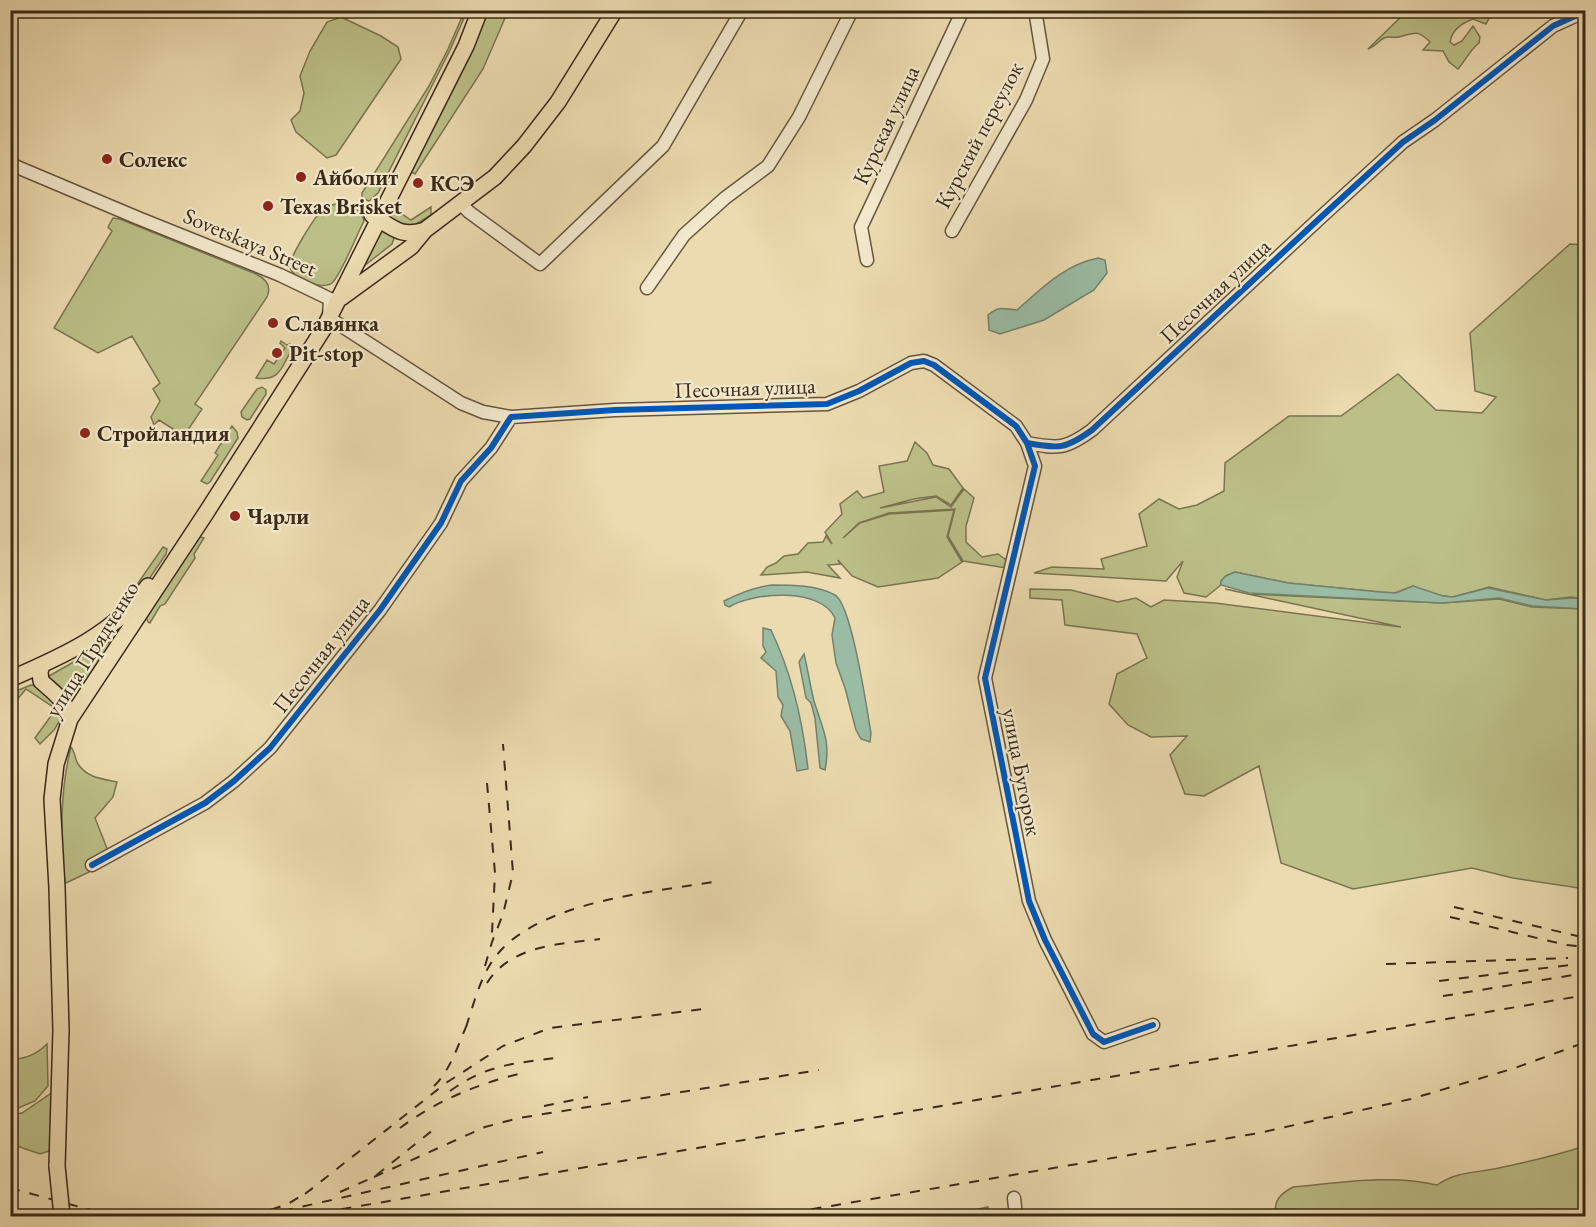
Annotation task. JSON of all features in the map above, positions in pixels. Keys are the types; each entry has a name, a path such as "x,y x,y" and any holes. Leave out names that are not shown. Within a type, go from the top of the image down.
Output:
{"main road":[{"path":"335,299 456,47 471,10"},
{"path":"375,217 465,46 480,10"},
{"name":"улица Прядченко","path":"62,1216 57,1166 61,1030 52,799 56,764 70,719 335,299 411,247 426,230 495,177 542,125 615,10"},
{"path":"375,217 402,233 413,234 426,230"},
{"name":"улица Прядченко","path":"10,678 42,665 99,633 124,613 142,594 194,523 329,318 335,299"},
{"path":"99,633 112,633 117,638 118,646"},
{"path":"42,665 41,681 63,701 70,719"},
{"path":"10,688 19,684 41,681"},
{"path":"63,701 72,704 82,701"}],"street":[{"path":"461,204 540,264 663,146 741,10"},
{"path":"647,288 684,235 725,198 768,166 799,117 852,10"},
{"name":"Курская улица","path":"867,260 861,226 963,10"},
{"name":"Курский переулок","path":"952,231 1026,100 1043,59 1035,10"},
{"name":"Песочная улица","path":"92,865 205,804 270,748 380,610 441,523 461,481 491,448 511,417 615,410 827,404 860,391 911,363 924,361 934,365 1016,426 1027,443 1053,448 1074,443 1092,430 1403,142 1435,120 1553,26 1586,11"},
{"name":"Sovetskaya Street","path":"10,164 335,299"},
{"path":"329,318 461,404 483,412 511,417"},
{"name":"улица Бугорок","path":"1027,443 1035,465 985,678 1029,902 1093,1034 1104,1042 1153,1025"},
{"path":"1014,1198 1016,1216"}],"shaded area":[{"path":"465,10 467,11 451,48 378,193 369,201 362,198 362,193 429,86"},
{"path":"485,11 508,11 483,69 415,174 409,171"},
{"path":"1407,11 1493,11 1486,24 1473,19 1461,25 1453,34 1450,42 1454,45 1462,41 1473,26 1480,37 1479,43 1458,69 1449,62 1443,51 1423,50 1430,42 1419,34 1384,38 1368,49"},
{"path":"341,17 381,36 398,47 401,59 336,155 327,158 296,132 291,120 300,111 304,93 300,76 310,51 327,22"},
{"path":"339,203 355,208 364,221 336,279 327,285 307,282 291,271 291,261 318,214"},
{"path":"394,205 396,210 411,220 431,207 431,215 408,229 390,218 389,214"},
{"path":"113,218 256,274 263,278 268,286 267,297 195,404 202,409 184,436 159,420 154,425 151,417 160,401 153,389 160,383 132,336 98,353 54,328 112,231 108,227"},
{"path":"382,229 391,233 394,238 392,244 364,266 377,233"},
{"path":"1570,244 1585,245 1585,599 1571,597 1546,600 1489,587 1453,597 1434,595 1413,586 1395,593 1380,592 1288,583 1235,572 1226,576 1221,581 1221,585 1206,597 1184,593 1177,577 1183,561 1166,581 1034,573 1052,567 1104,569 1101,559 1147,546 1139,514 1159,499 1179,509 1197,505 1224,491 1225,463 1289,416 1341,416 1398,374 1436,410 1482,413 1496,397 1475,391 1470,333"},
{"path":"1098,258 1105,260 1107,273 1094,290 1044,320 1000,334 989,330 988,315 992,312 1002,308 1017,310 1064,272"},
{"path":"281,341 287,345 290,344 293,348 280,370 265,379 256,378 267,360 274,364 285,348 280,343"},
{"path":"262,387 266,390 266,394 250,419 247,420 242,417 241,412 257,389"},
{"path":"232,426 238,438 207,484 201,481 218,455 215,453"},
{"path":"915,442 927,453 933,465 949,469 963,488 951,505 936,496 880,508 936,497 951,507 964,489 974,498 966,526 966,542 982,557 998,554 1009,562 1006,568 963,561 948,536 955,509 889,513 859,523 843,538 860,523 889,514 954,510 947,537 962,562 938,578 878,587 852,576 838,560 840,564 828,565 840,578 807,572 761,575 767,567 784,556 798,554 808,543 823,542 826,536 832,544 825,532 842,514 840,504 857,491 863,498 884,492 879,466 907,461"},
{"path":"197,536 204,538 194,554 195,558 165,604 160,606 150,623 148,622 146,617"},
{"path":"163,547 167,549 166,554 147,582 144,585 138,583"},
{"path":"1235,572 1288,583 1380,592 1396,593 1413,586 1453,597 1488,588 1546,600 1585,599 1585,609 1532,606 1499,598 1442,603 1249,593 1221,585 1221,581 1226,576"},
{"path":"772,585 820,589 835,595 841,603 858,660 871,733 870,742 861,739 856,730 836,663 832,635 835,618 827,608 816,601 786,595 754,598 729,607 725,605 724,601 736,595"},
{"path":"1030,589 1071,590 1118,602 1136,598 1151,607 1164,600 1215,603 1401,627 1225,589 1249,594 1442,603 1499,599 1532,607 1585,609 1585,889 1513,878 1472,868 1353,889 1281,863 1259,766 1204,796 1185,794 1170,755 1187,736 1151,737 1128,725 1109,704 1117,674 1147,658 1137,634 1065,625 1062,600 1030,598"},
{"path":"763,628 771,630 790,680 803,734 808,769 797,771 790,731 781,716 783,705 778,697 776,671 761,658 766,652 763,646"},
{"path":"112,640 114,643 78,696 65,696 49,681 49,676"},
{"path":"804,654 826,742 825,770 820,768 815,718 811,703 806,698 799,662"},
{"path":"31,685 37,686 51,696 62,717 54,730 40,744 35,738 56,709 26,689 16,701 11,702 11,693"},
{"path":"71,747 82,769 96,777 117,782 113,797 95,818 108,851 87,862 89,872 66,883 63,878 62,812"},
{"path":"47,1044 48,1086 35,1101 11,1111 11,1060 31,1055"},
{"path":"53,1092 54,1144 49,1151 40,1154 11,1144 10,1115 22,1113"},
{"path":"1585,1146 1585,1216 1276,1216 1278,1198 1293,1187 1383,1180 1437,1185 1460,1175 1491,1170"},
{"path":"988,1207 990,1213 986,1216 947,1216"}],"railway":[{"path":"485,966 503,914 513,873 503,744"},
{"path":"487,783 495,873 492,933"},
{"path":"466,1027 480,986 491,963 509,942 534,926 563,913 595,903 629,895 720,881"},
{"path":"1454,907 1586,938"},
{"path":"1450,917 1566,945 1586,947"},
{"path":"487,983 497,970 523,954 553,945 600,939"},
{"path":"1386,964 1568,958"},
{"path":"1439,981 1586,963"},
{"path":"1443,996 1586,973"},
{"path":"302,1216 1586,995"},
{"path":"305,1194 446,1083 503,1046 550,1028 704,1009"},
{"path":"434,1086 450,1064 469,1020"},
{"path":"772,1216 1259,1133 1411,1099 1515,1068 1586,1042"},
{"path":"450,1091 477,1075 503,1066 561,1057"},
{"path":"374,1177 485,1127 519,1118 819,1070"},
{"path":"400,1128 429,1109 461,1093 527,1072"},
{"path":"544,1106 588,1097"},
{"path":"340,1192 374,1177 438,1126"},
{"path":"283,1211 543,1152"},
{"path":"10,1188 91,1210 128,1216"},
{"path":"252,1216 288,1204 312,1189"}],"cycle path":[{"path":"1027,443 1062,446 1092,430 1403,142 1435,120 1553,26 1586,11"},
{"path":"92,865 205,803 234,781 270,748 380,610 441,523 461,481 491,448 511,417 615,410 827,404 859,391 911,363 924,361 934,365 1016,426 1027,443 1035,466 985,678 1029,901 1045,940 1093,1034 1104,1042 1153,1025"}],"place":[{"name":"Солекс","path":"107,159"},
{"name":"Айболит","path":"301,177"},
{"name":"КСЭ","path":"418,183"},
{"name":"Texas Brisket","path":"268,206"},
{"name":"Славянка","path":"273,323"},
{"name":"Pit-stop","path":"277,353"},
{"name":"Стройландия","path":"85,433"},
{"name":"Чарли","path":"235,516"}]}
